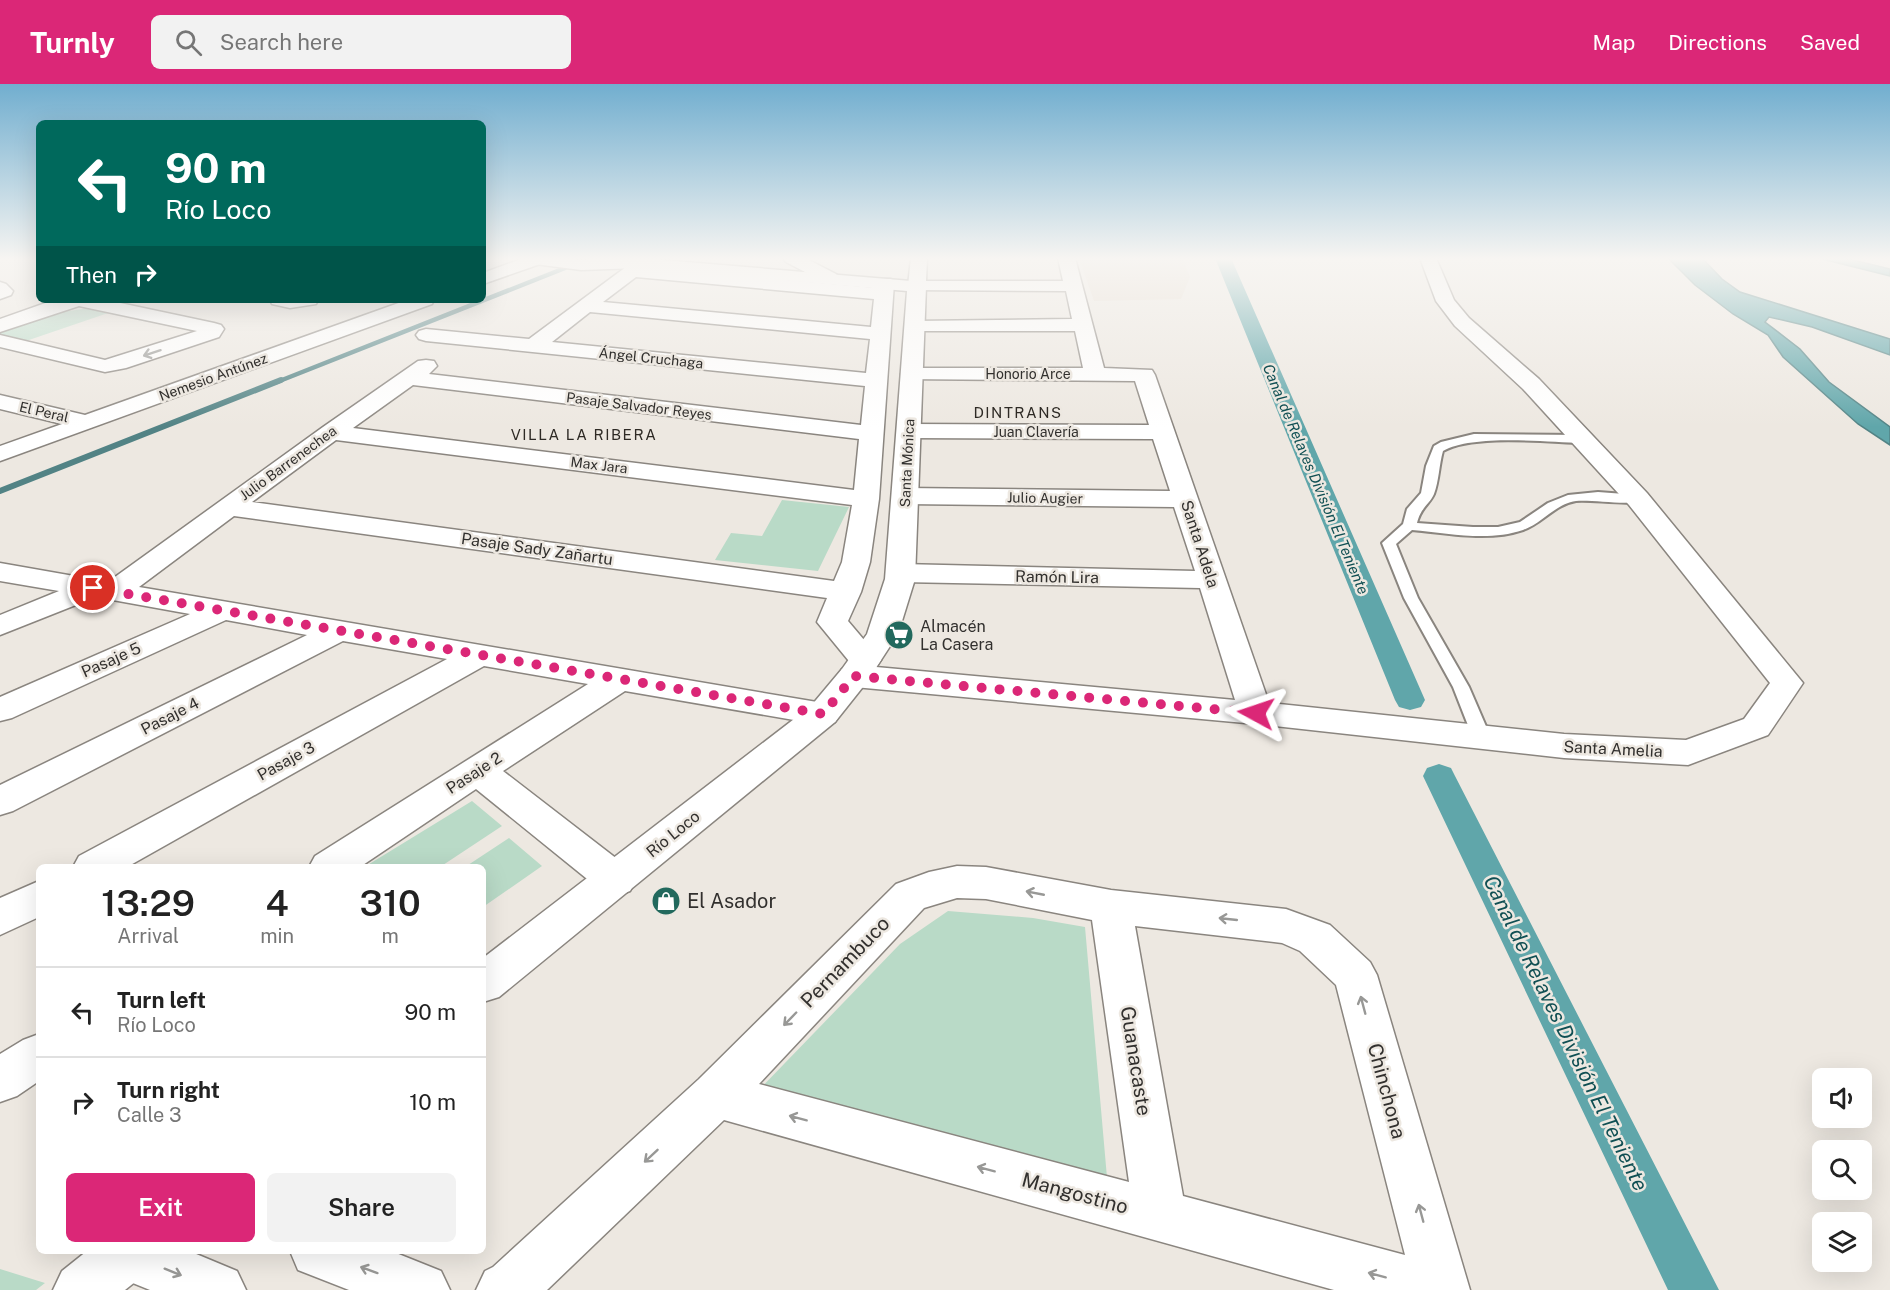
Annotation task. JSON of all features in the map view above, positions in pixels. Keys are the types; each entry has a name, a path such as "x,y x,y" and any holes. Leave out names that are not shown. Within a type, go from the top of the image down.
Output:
{"street":[{"path":"0,326 33,314"},
{"path":"0,341 105,366 118,364 213,333 214,329 146,314"},
{"name":"Nemesio Antúnez","path":"0,454 386,314"},
{"path":"533,346 576,314"},
{"path":"674,314 881,334"},
{"path":"860,668 832,622 846,592 856,562 866,499 882,314"},
{"name":"Santa Mónica","path":"860,668 882,634 901,573 916,314"},
{"path":"1081,314 1095,374"},
{"name":"Santa Amelia","path":"860,668 1564,746 1688,753 1756,727 1787,683 1638,499 1531,384 1456,314"},
{"path":"915,327 1083,325"},
{"name":"Ángel Cruchaga","path":"426,336 876,381"},
{"name":"Julio Barrenechea","path":"0,626 103,590 228,507 407,378 468,340"},
{"name":"Honorio Arce","path":"912,374 1144,375"},
{"name":"Santa Adela","path":"1144,375 1256,713"},
{"name":"Pasaje Salvador Reyes","path":"407,378 872,433"},
{"name":"El Peral","path":"0,402 88,423"},
{"name":"Juan Clavería","path":"909,431 1163,432"},
{"name":"Max Jara","path":"331,432 866,499"},
{"name":"Julio Augier","path":"905,496 1185,499"},
{"name":"Pasaje Sady Zañartu","path":"228,507 846,592"},
{"path":"0,572 823,714"},
{"name":"Ramón Lira","path":"901,573 1212,580"},
{"name":"Pasaje 5","path":"0,710 222,610"},
{"name":"Pasaje 4","path":"0,801 339,631"},
{"name":"Pasaje 3","path":"98,864 479,655"},
{"name":"Río Loco","path":"486,981 823,714 860,668"},
{"name":"Pasaje 2","path":"334,864 619,679"},
{"path":"478,771 616,880"},
{"name":"Pernambuco","path":"504,1290 512,1286 716,1095 910,896 957,882 986,883 1111,907 1286,926"},
{"path":"0,918 36,899"},
{"name":"Guanacaste","path":"1111,907 1160,1216"},
{"name":"Chinchona","path":"1286,926 1315,938 1355,975 1442,1290"},
{"name":"Mangostino","path":"716,1095 1433,1290"},
{"path":"81,1290 126,1254"},
{"path":"134,1254 218,1290"},
{"path":"325,1254 422,1290"}],"lane":[{"path":"1482,738 1461,687 1411,598 1389,543 1409,526 1414,509 1427,494 1431,466 1438,449 1445,445 1474,438 1581,439"},
{"path":"1409,526 1477,532 1511,529 1527,525 1542,511 1561,501 1584,497 1638,499"}],"green space":[{"path":"47,314 104,314 26,341 0,335 0,330"},
{"path":"782,500 849,507 818,571 715,560 731,533 762,536"},
{"path":"472,801 502,826 445,864 369,864"},
{"path":"509,838 542,866 486,905 486,864 470,864"},
{"path":"948,911 1033,918 1085,927 1108,1189 757,1092 900,944"},
{"path":"0,1269 45,1283 36,1290 0,1290"}],"water":[{"path":"1733,314 1811,314 1890,339 1890,355 1812,327 1769,317 1765,322 1800,349 1829,382 1890,427 1890,445 1858,424 1783,357 1768,335"}],"waterway":[{"path":"277,382 448,314"},
{"name":"Canal de Relaves División El Teniente","path":"1247,314 1410,700"},
{"path":"0,491 281,380"},
{"name":"Canal de Relaves División El Teniente","path":"1439,776 1694,1290"}],"place":[{"name":"Almacén La Casera","path":"899,635"},
{"name":"El Asador","path":"666,901"}],"district":[{"name":"DINTRANS","path":"1018,412"},
{"name":"VILLA LA RIBERA","path":"584,434"}],"route":[{"path":"93,588 823,714 854,676 1256,713"}]}
